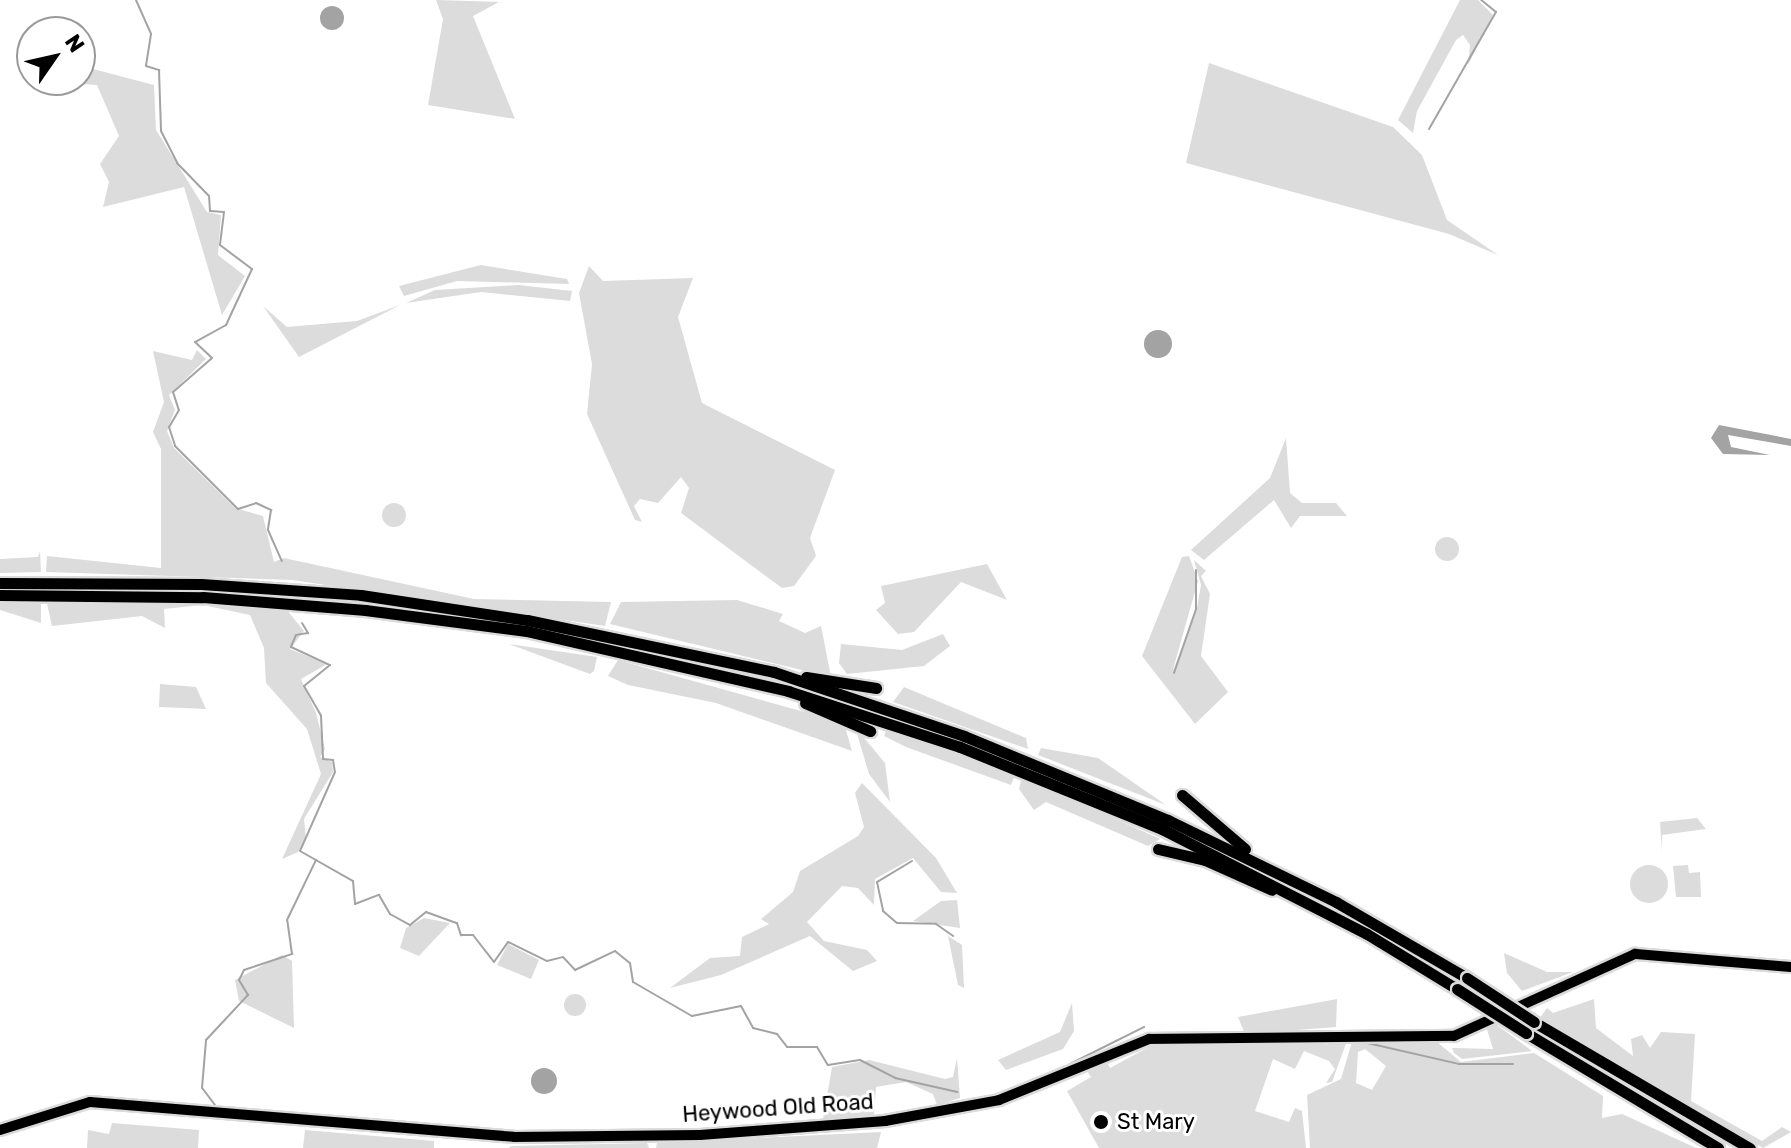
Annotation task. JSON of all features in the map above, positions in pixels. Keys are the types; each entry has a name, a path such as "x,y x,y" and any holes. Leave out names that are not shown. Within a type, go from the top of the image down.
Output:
{"highway":[{"path":"0,583 201,584 361,595 542,622 774,672 876,688"},
{"path":"0,595 203,597 365,610 527,631 788,691 1056,783 1367,934 1718,1148"},
{"path":"774,672 1061,774 1336,902"},
{"path":"788,691 870,731"},
{"path":"1182,795 1240,846 1750,1148"},
{"path":"1158,849 1205,860 1367,934"}],"main road":[{"name":"Heywood Old Road","path":"0,1130 90,1102 514,1137 700,1135 885,1121 999,1100 1149,1039 1337,1032 1428,1040 1470,1030 1538,993 1635,954 1791,967"}],"shaded area":[{"path":"436,0 565,4 499,2 473,16 515,119 428,105 443,19"},
{"path":"1460,0 1478,0 1493,15 1468,65 1470,45 1463,35 1456,40 1417,111 1413,133 1398,120"},
{"path":"332,6 340,10 344,18 340,26 332,30 324,26 320,18 324,10"},
{"path":"1209,63 1393,127 1422,155 1447,220 1498,255 1449,234 1186,163"},
{"path":"96,70 154,85 156,130 207,212 221,215 218,255 245,276 222,315 184,187 103,207 109,182 100,164 119,136 97,85"},
{"path":"481,265 567,279 569,284 457,281 404,296 399,286"},
{"path":"589,266 603,281 693,278 678,317 702,403 835,470 810,538 816,556 794,586 782,588 681,513 689,488 681,477 658,503 640,499 634,506 642,522 635,520 587,414 592,364 579,293"},
{"path":"519,285 572,291 570,301 481,292 406,303 435,290"},
{"path":"400,305 299,357 263,306 287,327 357,321"},
{"path":"1158,330 1168,334 1172,344 1168,354 1158,358 1148,354 1144,344 1148,334"},
{"path":"197,350 206,359 169,395 175,410 167,431 174,448 235,508 263,516 274,562 284,558 474,599 611,602 605,626 292,580 46,572 47,556 161,568 161,449 153,432 164,402 153,351 192,360"},
{"path":"1719,425 1791,439 1791,446 1728,435 1731,447 1770,455 1723,454 1711,438"},
{"path":"1286,438 1290,493 1302,503 1336,503 1347,516 1300,516 1291,528 1274,500 1204,560 1191,550 1270,478"},
{"path":"394,503 403,506 406,515 403,524 394,527 385,524 382,515 385,506"},
{"path":"1447,537 1455,541 1459,549 1455,557 1447,561 1439,557 1435,549 1439,541"},
{"path":"40,551 41,572 0,573 0,559 38,557"},
{"path":"1189,556 1198,581 1172,673 1197,608 1201,585 1194,560 1206,571 1201,576 1210,594 1201,656 1228,692 1195,724 1142,656 1182,557"},
{"path":"987,564 1007,600 961,582 914,632 898,634 876,610 885,603 881,586"},
{"path":"41,599 41,623 0,610 0,600"},
{"path":"46,599 199,605 164,609 165,628 142,616 52,626"},
{"path":"737,600 783,614 779,621 805,633 821,626 831,677 610,624 621,602"},
{"path":"206,606 286,609 304,631 290,649 327,664 301,679 316,713 325,749 320,757 332,762 333,772 304,819 306,839 298,852 282,859 321,774 307,729 266,683 264,648 250,615"},
{"path":"943,634 950,646 924,666 847,674 839,663 841,644 902,650"},
{"path":"509,644 597,657 594,671 590,674"},
{"path":"618,660 844,723 852,751 716,703 628,685 608,676"},
{"path":"160,684 196,687 206,709 159,707"},
{"path":"904,687 1026,738 1028,749 893,702"},
{"path":"855,727 885,763 890,802 869,774"},
{"path":"887,728 1015,775 1011,785 906,747 884,736"},
{"path":"1041,748 1098,758 1166,805 1038,755"},
{"path":"1022,777 1160,839 1148,846 1046,802 1034,810 1019,789"},
{"path":"862,783 936,858 957,893 941,892 913,858 875,879 874,905 858,888 842,886 807,922 824,941 867,950 877,961 853,971 810,936 721,975 670,988 710,958 740,956 742,937 769,924 761,919 793,892 800,871 858,836 864,827 855,793"},
{"path":"1697,818 1706,829 1662,835 1662,852 1660,822"},
{"path":"1649,865 1663,870 1668,884 1663,898 1649,903 1635,898 1630,884 1635,870"},
{"path":"1688,865 1689,873 1700,872 1701,897 1676,897 1673,866"},
{"path":"957,900 960,928 913,921 941,901"},
{"path":"424,918 450,923 419,956 400,948 406,928"},
{"path":"948,936 962,945 964,988 958,985"},
{"path":"508,944 539,960 531,979 497,965"},
{"path":"1504,953 1547,972 1573,972 1522,991 1507,973"},
{"path":"282,955 292,961 294,1028 239,1001 235,980"},
{"path":"571,994 579,994 586,1005 579,1016 571,1016 564,1009 564,1001"},
{"path":"1337,999 1336,1027 1245,1034 1238,1017"},
{"path":"1594,999 1596,1028 1633,1056 1631,1039 1642,1035 1650,1048 1661,1032 1695,1034 1691,1101 1762,1141 1782,1127 1791,1132 1763,1148 1540,1018 1547,1008 1553,1013"},
{"path":"1072,1003 1074,1031 1063,1049 1006,1070 998,1060 1060,1032"},
{"path":"1493,1022 1532,1051 1462,1059 1454,1053 1452,1048 1493,1049 1486,1026"},
{"path":"1324,1036 1325,1045 1348,1038 1332,1082 1326,1083 1335,1069 1329,1061 1304,1051 1295,1069 1273,1059 1255,1111 1289,1122 1295,1108 1302,1111 1306,1148 1099,1148 1067,1091 1091,1077 1083,1065 1104,1057 1110,1068 1160,1041"},
{"path":"1353,1038 1437,1042 1461,1062 1534,1053 1603,1096 1602,1118 1622,1114 1696,1148 1310,1148 1307,1095 1341,1079","holes":["1365,1049 1386,1066 1372,1090 1356,1083 1358,1052"]},
{"path":"957,1058 960,1098 937,1105 933,1094 906,1082 876,1087 874,1115 823,1119 832,1067 869,1060 945,1079 953,1077"},
{"path":"544,1068 553,1072 557,1081 553,1090 544,1094 535,1090 531,1081 535,1072"},
{"path":"112,1123 199,1130 198,1148 87,1148 88,1130 109,1134"},
{"path":"305,1130 434,1141 434,1148 303,1148"},
{"path":"881,1132 877,1148 656,1148 657,1143"},
{"path":"647,1143 649,1148 509,1148 511,1146"}],"waterway":[{"path":"136,0 151,34 146,66 159,70 161,131 177,163 209,196 210,211 224,212 220,245 252,269 226,325 195,342 212,358 173,392 179,410 169,427 175,446 238,509 256,503 271,510 268,530 282,561"},
{"path":"1429,129 1496,12 1481,0"},
{"path":"1174,673 1196,609 1196,570"},
{"path":"302,623 308,633 296,635 291,647 330,665 304,686 321,716 323,759 333,760 335,772 300,851 353,881 355,904 379,895 390,914 410,925 426,912 457,923 461,935 473,935 494,962 508,942 547,961 563,957 575,970 615,951 630,963 633,982 692,1016 741,1006 753,1028 777,1034 787,1047 817,1047 828,1065 860,1060 895,1078 957,1092"},
{"path":"215,1105 202,1088 206,1040 248,995 239,980 244,970 292,954 287,920 316,860"},
{"path":"912,861 877,882 883,911 897,923 936,924 953,936"},
{"path":"1070,1064 1144,1027"},
{"path":"1282,1033 1305,1031"},
{"path":"1363,1042 1459,1064 1513,1064"}],"place":[{"name":"St Mary","path":"1101,1122"}]}
